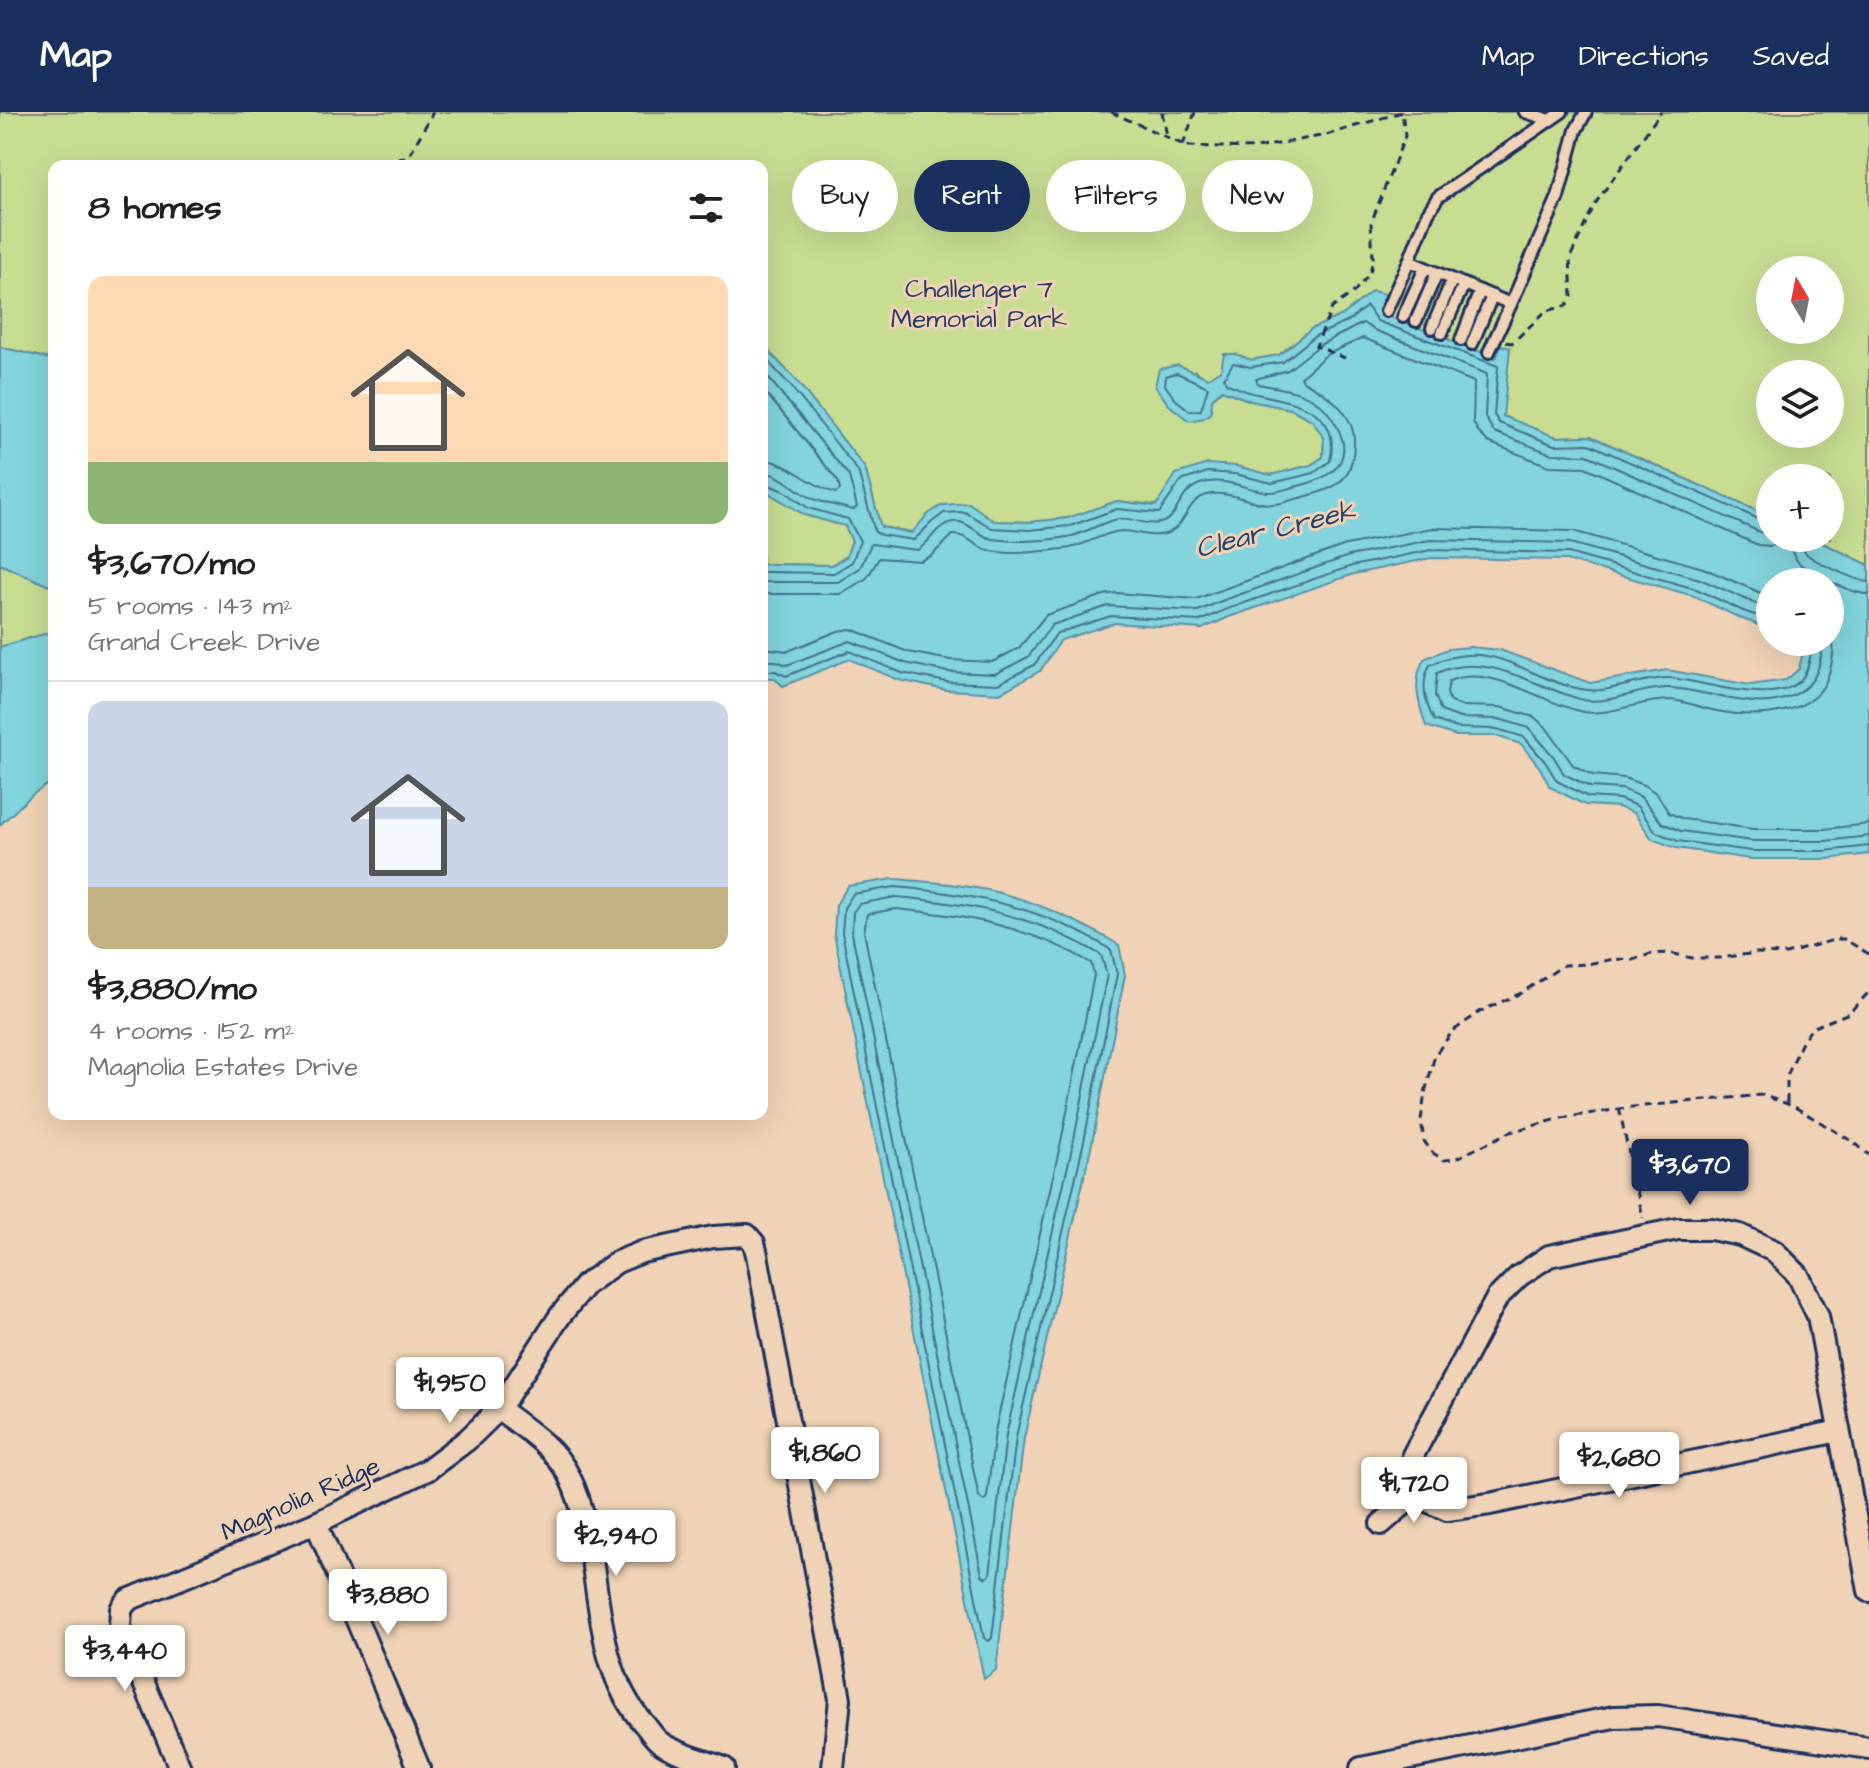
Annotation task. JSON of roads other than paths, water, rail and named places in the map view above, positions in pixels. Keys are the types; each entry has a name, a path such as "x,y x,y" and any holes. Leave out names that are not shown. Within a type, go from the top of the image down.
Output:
{"street":[{"path":"1839,1431 1447,1510 1425,1500 1413,1486 1413,1455 1497,1298 1519,1276 1549,1256 1678,1229 1711,1229 1740,1235 1774,1251 1798,1275 1818,1316 1869,1591"},
{"name":"Magnolia Ridge","path":"180,1768 120,1627 121,1609 128,1600 316,1523 427,1470 467,1440 499,1409 560,1316 585,1285 617,1262 642,1252 731,1234 747,1235 754,1243 757,1255 840,1699 833,1768"},
{"path":"499,1409 546,1446 569,1474 581,1508 604,1635 618,1686 635,1715 662,1744 724,1768"},
{"path":"1381,1524 1418,1492"},
{"path":"316,1523 419,1768"},
{"path":"1361,1768 1614,1717 1658,1716 1869,1750 1865,1768"}],"lane":[{"path":"1525,112 1550,120"},
{"path":"1386,311 1428,213 1438,197 1562,112"},
{"path":"1489,352 1558,197 1576,130 1586,112"},
{"path":"1409,261 1511,304"},
{"path":"1403,317 1425,268"},
{"path":"1416,321 1437,273"},
{"path":"1452,280 1437,330 1464,284"},
{"path":"1480,291 1466,342 1492,296"}],"water":[{"name":"Clear Creek","path":"1372,291 1385,294 1380,313 1496,358 1501,345 1510,348 1503,416 1556,437 1590,436 1756,511 1756,552 1842,552 1869,565 1869,854 1826,859 1750,859 1676,848 1652,839 1634,813 1618,807 1585,805 1550,787 1521,744 1496,736 1456,736 1426,726 1418,692 1418,676 1424,659 1448,649 1470,647 1500,650 1590,683 1667,670 1750,685 1786,680 1799,669 1802,656 1844,656 1844,568 1756,568 1756,624 1694,596 1566,560 1431,558 1354,574 1202,629 1114,623 1061,640 1040,671 1000,693 946,690 899,680 849,659 783,686 774,678 768,678 768,564 831,565 846,557 852,541 845,526 805,515 768,493 768,350 795,379 865,468 881,527 912,533 927,515 942,505 969,503 994,521 1030,522 1068,518 1117,501 1156,506 1176,474 1208,464 1236,466 1271,475 1311,465 1323,457 1324,438 1312,420 1291,409 1251,401 1222,390 1212,399 1211,413 1189,421 1169,405 1155,386 1159,369 1178,365 1208,378 1221,370 1224,354 1236,354 1251,360 1279,355 1311,329 1343,315"},
{"path":"0,347 48,359 48,585 0,564"},
{"path":"48,633 48,784 0,825 0,647"},
{"path":"894,879 982,889 1053,911 1119,945 1125,975 1092,1143 1024,1438 996,1670 984,1679 834,934 836,905 848,886"}],"park label":[{"name":"Challenger 7 Memorial Park","path":"979,303"}]}
